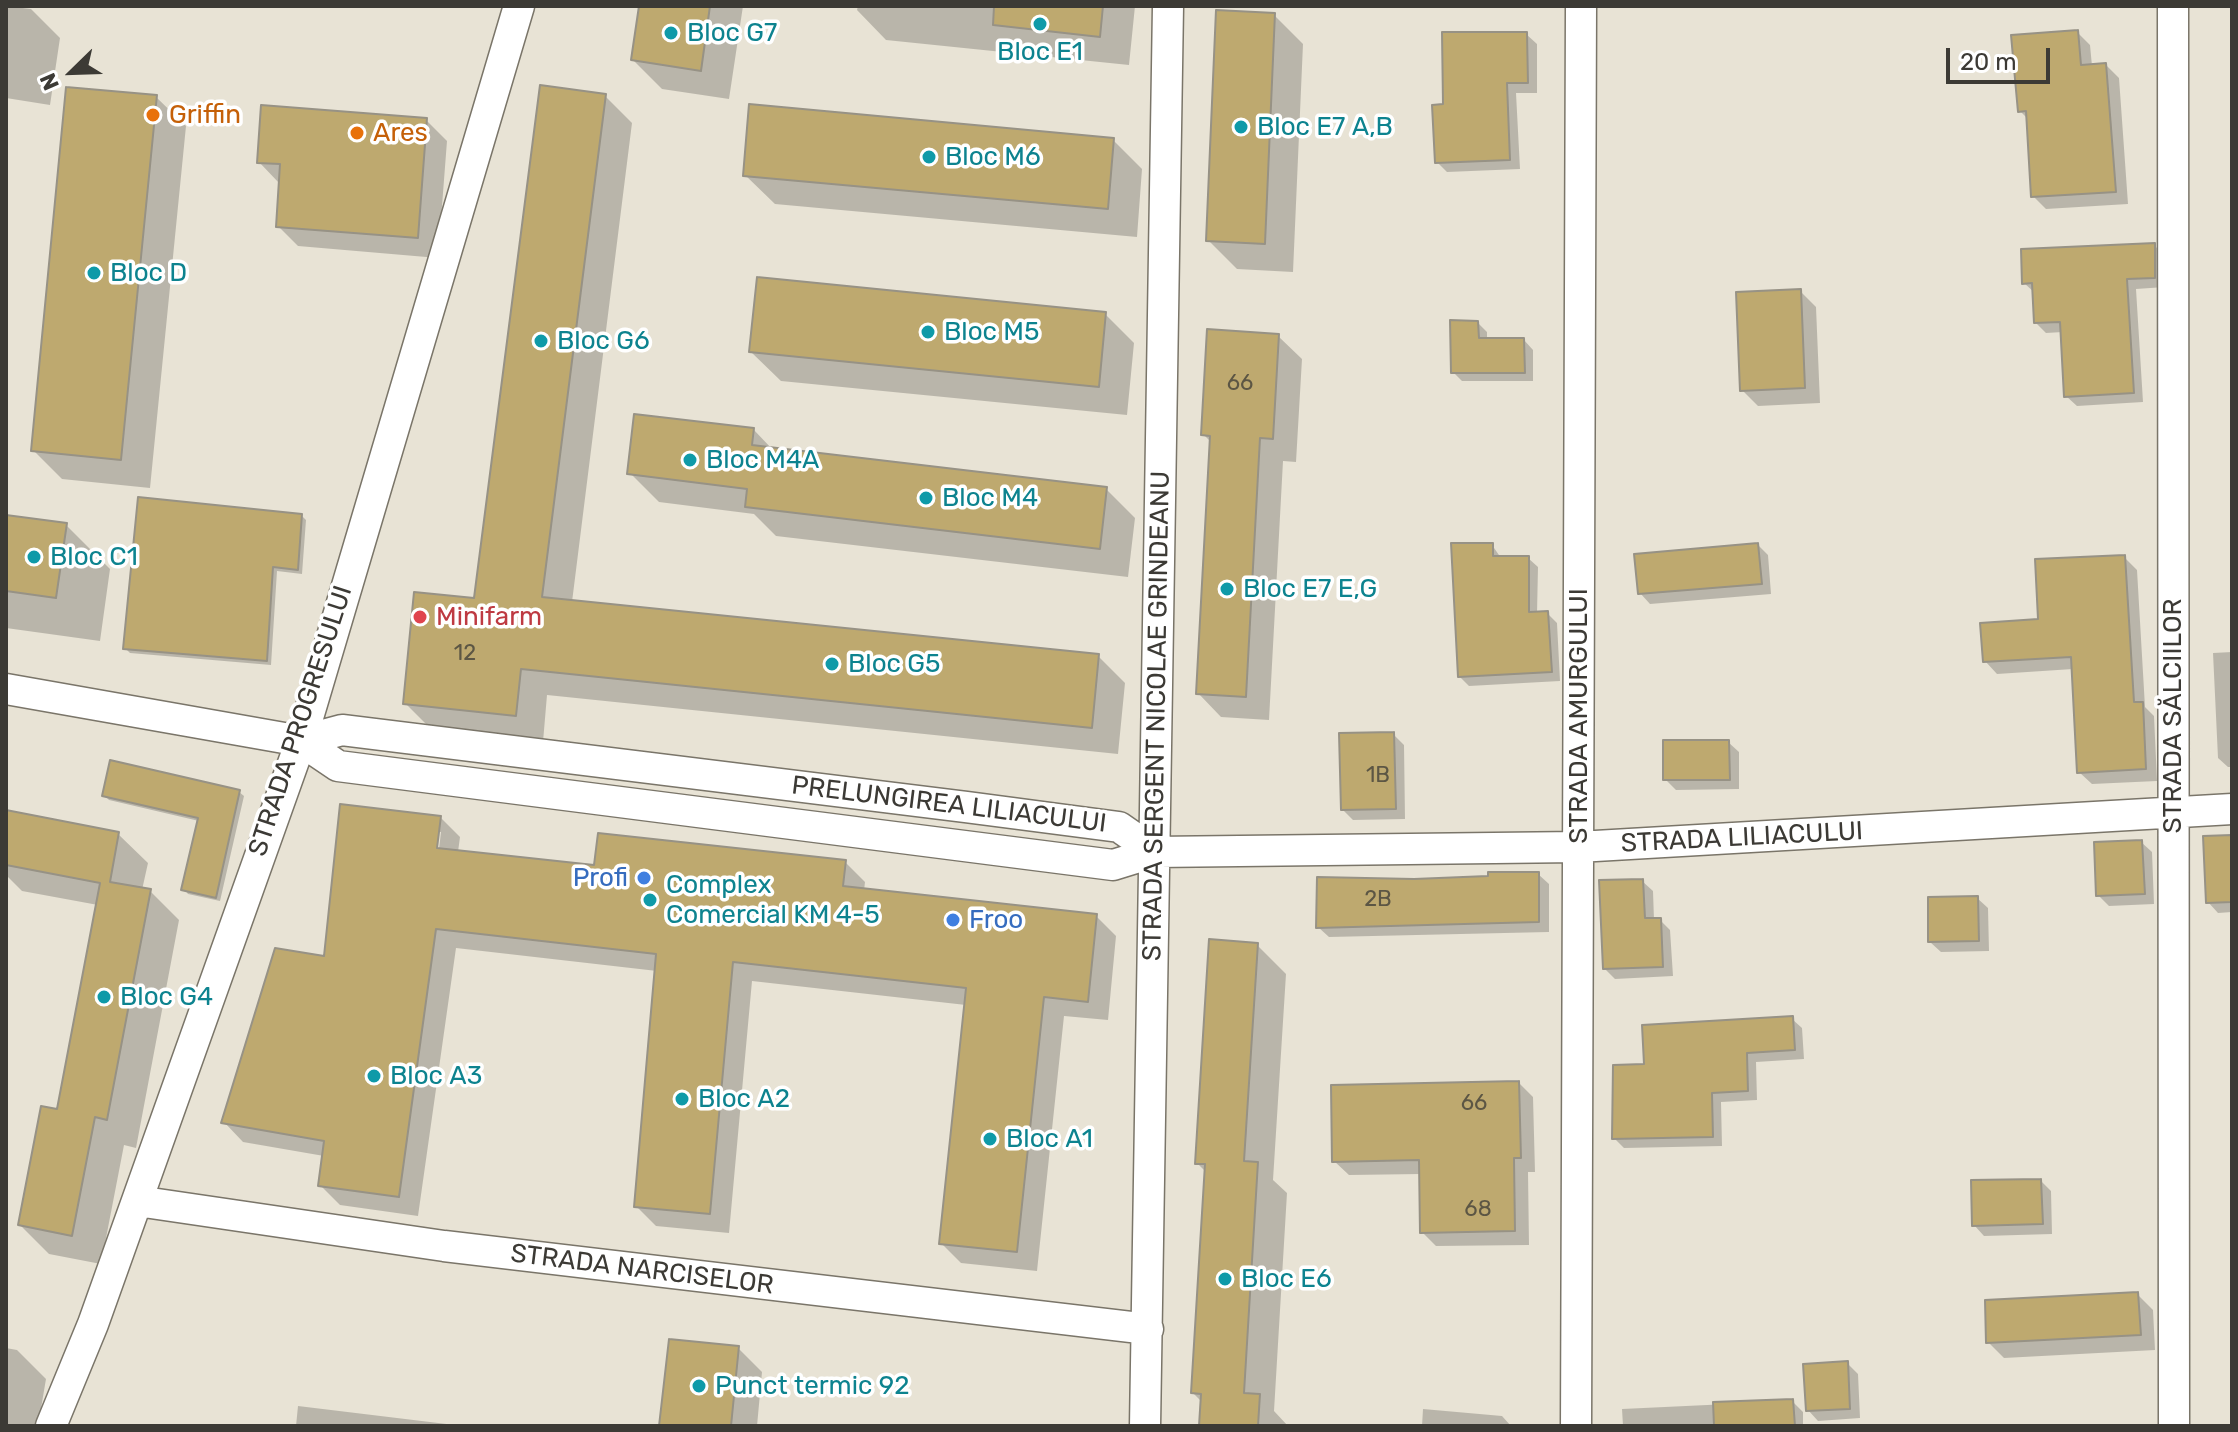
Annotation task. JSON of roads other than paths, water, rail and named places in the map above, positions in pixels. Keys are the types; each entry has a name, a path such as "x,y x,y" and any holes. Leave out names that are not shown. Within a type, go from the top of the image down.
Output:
{"street":[{"name":"STRADA PROGRESULUI","path":"51,1426 137,1201 301,741 519,6"},
{"name":"STRADA SERGENT NICOLAE GRINDEANU","path":"1145,1426 1168,6"},
{"name":"STRADA AMURGULUI","path":"1576,1426 1581,6"},
{"name":"STRADA SĂLCIILOR","path":"2173,6 2174,1426"},
{"name":"PRELUNGIREA LILIACULUI","path":"6,689 301,741 342,730 1119,827 1155,852"},
{"name":"STRADA LILIACULUI","path":"1155,852 1578,847 2232,809"},
{"name":"STRADA NARCISELOR","path":"137,1201 444,1246 1148,1329"}],"place":[{"name":"Bloc E1","path":"1040,24"},
{"name":"Bloc G7","path":"671,33"},
{"name":"Griffin","path":"153,115"},
{"name":"Bloc E7 A,B","path":"1241,127"},
{"name":"Ares","path":"357,133"},
{"name":"Bloc M6","path":"929,157"},
{"name":"Bloc D","path":"94,273"},
{"name":"Bloc M5","path":"928,332"},
{"name":"Bloc G6","path":"541,341"},
{"name":"Bloc M4A","path":"690,460"},
{"name":"Bloc M4","path":"926,498"},
{"name":"Bloc C1","path":"34,557"},
{"name":"Bloc E7 E,G","path":"1227,589"},
{"name":"Minifarm","path":"420,617"},
{"name":"Bloc G5","path":"832,664"},
{"name":"Profi","path":"644,878"},
{"name":"Complex Comercial KM 4-5","path":"650,900"},
{"name":"Froo","path":"953,920"},
{"name":"Bloc G4","path":"104,997"},
{"name":"Bloc A3","path":"374,1076"},
{"name":"Bloc A2","path":"682,1099"},
{"name":"Bloc A1","path":"990,1139"},
{"name":"Bloc E6","path":"1225,1279"},
{"name":"Punct termic 92","path":"699,1386"}]}
